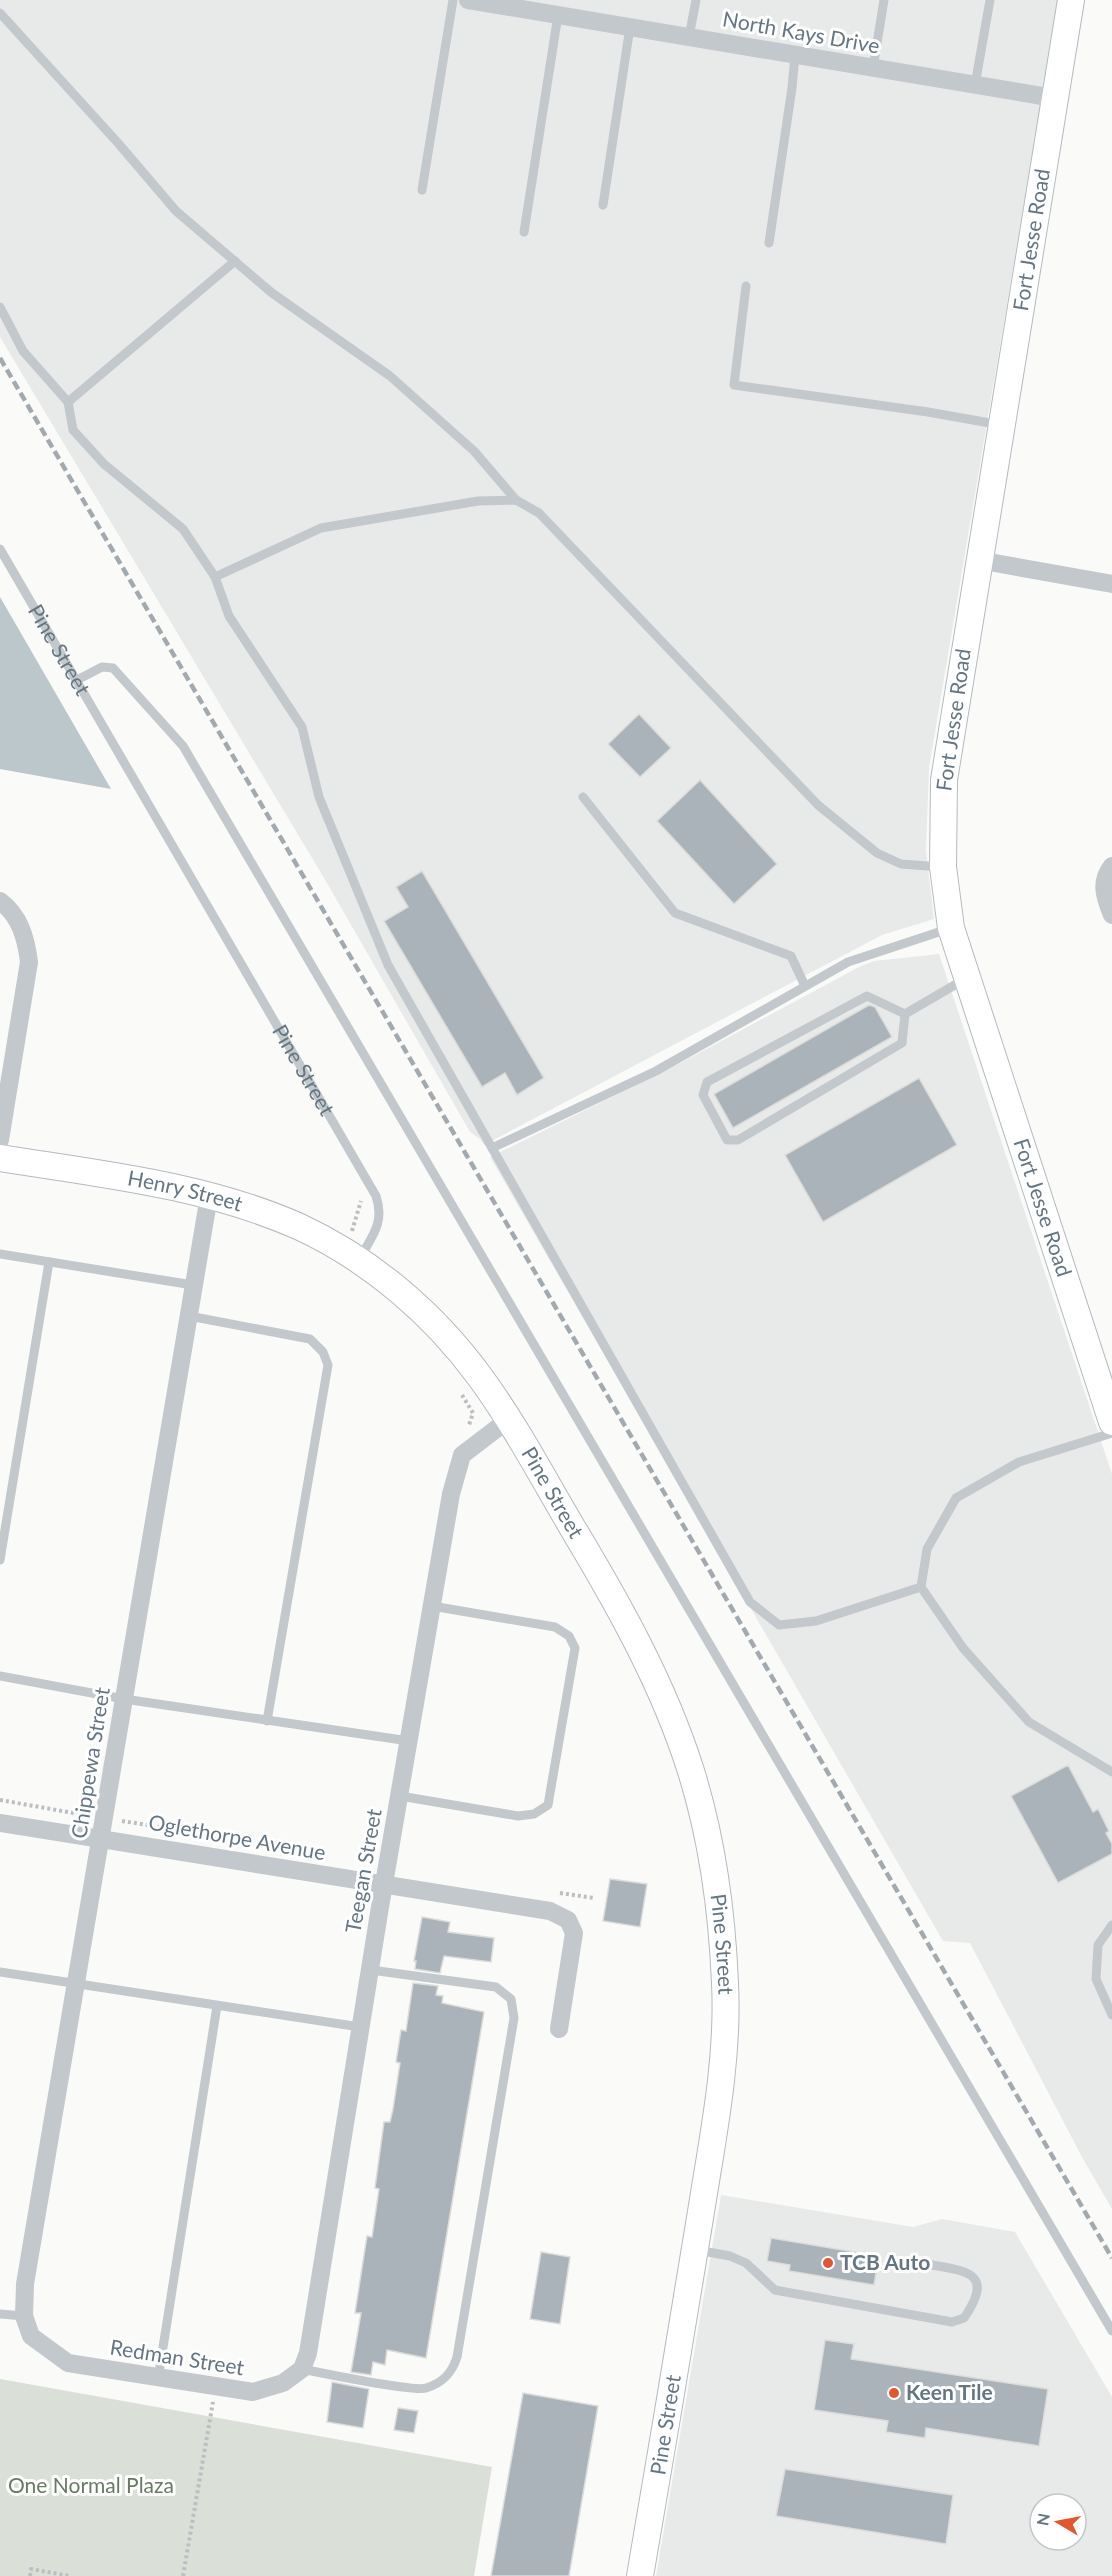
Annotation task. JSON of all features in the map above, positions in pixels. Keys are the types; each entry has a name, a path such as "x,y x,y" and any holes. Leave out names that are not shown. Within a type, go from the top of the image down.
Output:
{"street":[{"name":"North Kays Drive","path":"468,0 1054,98"},
{"name":"Fort Jesse Road","path":"1071,0 944,780 943,867 951,928 1112,1422"},
{"path":"978,560 1112,584"},
{"path":"1109,870 1103,886 1112,915"},
{"path":"0,902 18,921 26,941 29,962 0,1140"},
{"name":"Henry Street","path":"0,1158 169,1186 239,1204 301,1228 359,1260"},
{"name":"Chippewa Street","path":"31,2336 24,2316 25,2284 208,1196"},
{"name":"Pine Street","path":"359,1260 391,1283 434,1324 479,1376 508,1420 610,1590 641,1648 690,1768 707,1834 716,1892 725,1986 718,2094 640,2576"},
{"name":"Teegan Street","path":"305,2361 451,1494 462,1455 508,1420"},
{"name":"Oglethorpe Avenue","path":"0,1823 550,1911 568,1920 572,1926 574,1939 559,2029"},
{"name":"Redman Street","path":"31,2336 68,2364 253,2392 283,2383 305,2361"}],"lane":[{"path":"422,190 453,0"},
{"path":"689,37 696,0"},
{"path":"873,68 884,0"},
{"path":"975,85 990,0"},
{"path":"0,13 118,143 176,211 272,293 390,376 474,451 516,500 539,513 818,805 877,853 901,864 943,867"},
{"path":"524,232 558,15"},
{"path":"603,205 630,27"},
{"path":"769,243 795,55"},
{"path":"68,402 235,261"},
{"path":"746,286 734,386 928,412 1001,425"},
{"path":"0,307 23,351 68,402 74,430 104,464 183,529 215,577 229,616 302,727 320,798 388,965 750,1602 779,1625 816,1621 921,1587"},
{"path":"215,577 321,528 468,503 516,500"},
{"name":"Pine Street","path":"0,549 376,1196 381,1210 379,1222 359,1260"},
{"path":"77,680 102,667 113,668 183,746 1112,2331"},
{"path":"583,797 675,913 791,956 805,986"},
{"path":"492,1148 656,1071 848,962 951,928"},
{"path":"905,1014 967,978"},
{"path":"867,996 905,1014 902,1043 738,1140 728,1140 703,1095 707,1082 867,996"},
{"path":"0,1254 193,1285"},
{"path":"0,1560 49,1262"},
{"path":"189,1316 310,1339 323,1352 328,1365 267,1721"},
{"path":"1112,1433 1019,1462 956,1498 927,1549 921,1587 963,1648 1029,1722 1112,1772"},
{"path":"400,1796 518,1816 534,1814 548,1805 573,1660 574,1648 569,1635 555,1627 432,1606"},
{"path":"0,1676 124,1699 409,1741"},
{"path":"1112,1925 1098,1945 1096,1979 1112,2015"},
{"path":"305,2361 424,2390 443,2380 453,2369 457,2356 514,2018 511,1999 496,1987 371,1970"},
{"path":"0,1972 360,2027"},
{"path":"158,2379 218,2006"},
{"path":"694,2250 730,2256 746,2263 776,2289 952,2322 964,2318 975,2297 977,2287 974,2276 968,2271 926,2264"},
{"path":"0,2314 24,2316"}],"path":[{"path":"0,1800 82,1814"},
{"path":"183,2576 216,2387"},
{"path":"30,2576 31,2569 70,2576"}],"shaded area":[{"path":"0,0 1058,0 929,768 926,851 934,919 882,935 484,1145 470,1132 327,883 0,337"},
{"path":"0,597 111,789 0,769"},
{"path":"939,954 1112,1474 1112,2209 1083,2159 970,1943 943,1941 490,1157 671,1068 859,967 874,961"},
{"path":"721,2195 913,2227 942,2219 1015,2232 1112,2397 1112,2576 656,2576"}],"green space":[{"name":"One Normal Plaza","path":"0,2379 492,2467 474,2576 0,2576"}],"building":[{"path":"639,714 671,748 640,777 608,744"},
{"path":"700,780 777,864 734,904 657,821"},
{"path":"422,871 544,1078 517,1095 505,1073 482,1087 384,921 408,907 396,887"},
{"path":"869,1005 875,1007 892,1037 733,1128 714,1094"},
{"path":"919,1078 957,1145 823,1222 785,1155"},
{"path":"1068,1765 1093,1812 1098,1809 1109,1831 1106,1833 1112,1844 1112,1854 1058,1883 1011,1796"},
{"path":"610,1879 647,1884 640,1927 603,1921"},
{"path":"422,1917 450,1922 448,1932 494,1938 491,1962 444,1956 440,1973 415,1969 416,1961 414,1961"},
{"path":"413,1983 438,1986 436,1995 443,1996 442,2003 484,2012 426,2358 387,2350 385,2365 373,2362 371,2375 351,2372 361,2313 355,2313 367,2236 372,2237 379,2189 375,2188 384,2122 390,2122 393,2109 400,2063 396,2062 401,2030 406,2031"},
{"name":"TCB Auto","path":"771,2238 879,2256 874,2285 789,2271 790,2265 767,2261"},
{"path":"541,2252 570,2257 560,2324 530,2319"},
{"name":"Keen Tile","path":"825,2340 854,2344 851,2359 1048,2389 1039,2446 926,2428 925,2438 886,2432 888,2421 814,2410"},
{"path":"332,2382 369,2389 363,2428 327,2422"},
{"path":"523,2393 598,2406 569,2576 491,2576"},
{"path":"398,2408 418,2411 414,2433 394,2430"},
{"path":"785,2469 953,2495 946,2544 776,2516"}],"railway":[{"path":"0,358 1112,2258"}],"place":[{"name":"TCB Auto","path":"828,2263"},
{"name":"Keen Tile","path":"894,2393"}]}
